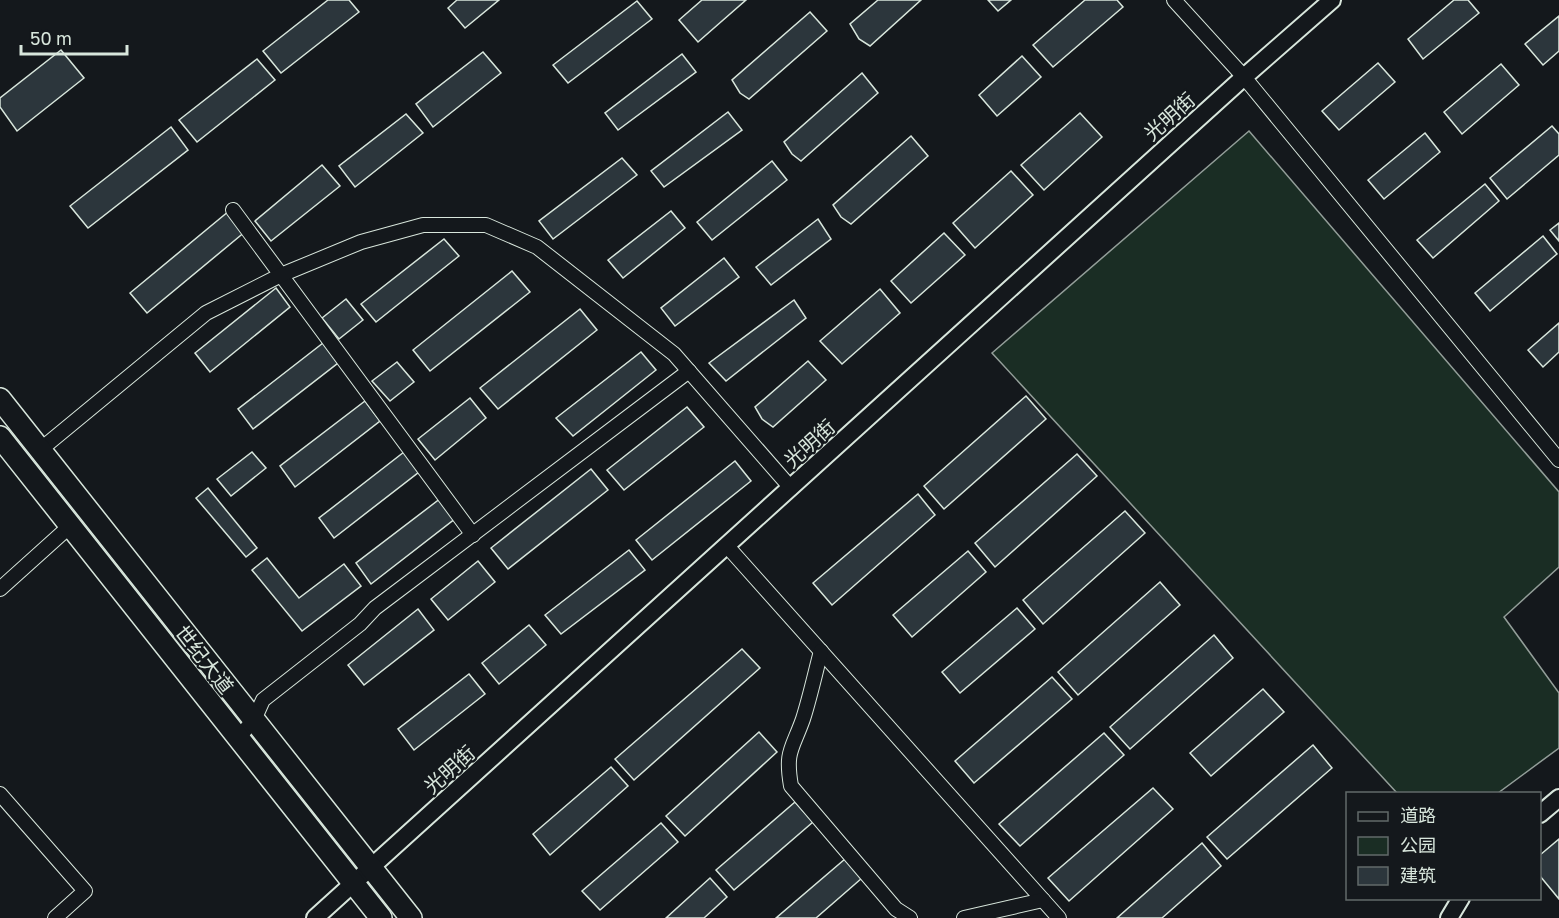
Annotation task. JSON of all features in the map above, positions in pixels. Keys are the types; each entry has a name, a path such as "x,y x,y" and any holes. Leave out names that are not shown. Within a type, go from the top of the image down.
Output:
{"main road":[{"name":"世纪大道","path":"0,399 411,918"},
{"name":"世纪大道","path":"0,437 381,918"}],"street":[{"path":"1174,0 1244,77 1559,460"},
{"name":"光明街","path":"315,918 1244,77 1332,0"},
{"path":"233,210 473,535"},
{"path":"40,450 206,312 281,276 361,242 423,225 486,225 537,247 674,354 791,488"},
{"path":"238,738 254,720 263,700 360,624 375,608 689,371"},
{"path":"0,589 70,526"},
{"path":"727,546 1059,918"},
{"path":"821,651 802,719 789,748 788,766 792,786 896,909 910,918"},
{"path":"0,794 85,891 55,918"},
{"path":"1541,812 1559,798"},
{"path":"964,918 1043,900"},
{"path":"1449,918 1460,900"}],"green space":[{"path":"1249,131 1559,492 1559,567 1504,617 1559,693 1559,748 1499,792 1396,792 992,353"}],"building":[{"path":"328,0 349,0 359,12 281,73 263,51"},
{"path":"457,0 499,0 465,28 448,8"},
{"path":"702,0 746,0 698,42 679,20"},
{"path":"878,0 921,0 870,46 859,39 850,24"},
{"path":"988,0 1011,0 998,11"},
{"path":"1085,0 1117,0 1123,7 1053,67 1033,45"},
{"path":"1454,0 1468,0 1479,13 1423,59 1408,39"},
{"path":"637,1 652,19 568,83 553,65"},
{"path":"810,12 827,31 749,99 740,93 732,80"},
{"path":"1559,16 1559,51 1543,65 1525,44"},
{"path":"61,50 84,78 17,131 0,107 0,98"},
{"path":"483,52 501,73 433,127 416,104"},
{"path":"682,54 696,72 618,130 605,113"},
{"path":"1022,56 1041,77 997,116 979,95"},
{"path":"257,59 275,80 197,142 179,120"},
{"path":"1378,63 1395,82 1339,130 1322,111"},
{"path":"1501,64 1519,85 1462,134 1444,112"},
{"path":"862,73 878,93 801,161 792,154 784,142"},
{"path":"728,112 742,130 664,187 651,171"},
{"path":"1080,113 1102,137 1044,190 1021,165"},
{"path":"406,114 423,133 355,187 339,166"},
{"path":"1552,126 1559,134 1559,155 1507,199 1490,178"},
{"path":"171,127 188,150 88,228 70,206"},
{"path":"1425,133 1440,152 1384,199 1368,180"},
{"path":"911,136 928,156 851,224 841,217 833,205"},
{"path":"622,158 637,175 553,239 539,221"},
{"path":"772,161 787,180 712,240 697,222"},
{"path":"322,165 340,186 271,241 255,221"},
{"path":"1011,171 1033,195 975,248 953,223"},
{"path":"1485,184 1499,201 1433,258 1417,240"},
{"path":"229,211 246,231 147,313 130,293"},
{"path":"671,211 685,228 623,278 608,260"},
{"path":"818,219 831,239 771,285 756,267"},
{"path":"1559,223 1559,241 1550,230"},
{"path":"944,233 965,255 911,303 891,281"},
{"path":"1543,236 1557,254 1490,311 1475,293"},
{"path":"444,239 459,256 376,322 361,304"},
{"path":"724,258 739,277 675,326 661,308"},
{"path":"512,271 530,292 430,371 413,350"},
{"path":"276,288 290,307 210,372 195,353"},
{"path":"880,289 900,313 842,364 820,341"},
{"path":"346,299 363,320 339,339 322,318"},
{"path":"794,300 806,318 726,381 709,363"},
{"path":"580,309 597,330 498,409 480,388"},
{"path":"1559,323 1559,352 1543,367 1528,350"},
{"path":"323,343 338,363 253,429 238,409"},
{"path":"641,352 656,370 573,436 556,418"},
{"path":"808,361 826,380 773,427 762,419 755,407"},
{"path":"397,362 414,382 390,401 372,381"},
{"path":"1026,396 1046,419 944,509 924,486"},
{"path":"470,398 486,418 435,460 418,439"},
{"path":"365,401 380,421 295,487 280,466"},
{"path":"687,407 704,427 624,490 607,470"},
{"path":"252,452 266,468 231,496 217,479"},
{"path":"404,452 419,472 334,538 319,518"},
{"path":"1077,454 1097,476 995,567 975,543"},
{"path":"735,461 751,481 652,560 636,540"},
{"path":"591,469 608,490 508,569 491,548"},
{"path":"208,488 257,548 246,557 196,498"},
{"path":"918,494 935,515 832,605 813,583"},
{"path":"441,498 456,518 371,584 356,563"},
{"path":"1125,511 1145,533 1043,624 1023,600"},
{"path":"629,550 645,570 561,634 545,615"},
{"path":"968,551 986,572 912,637 893,615"},
{"path":"267,558 299,598 344,564 361,586 302,631 252,570"},
{"path":"478,561 495,582 448,620 431,599"},
{"path":"1160,582 1180,605 1078,695 1058,672"},
{"path":"1017,608 1035,629 960,693 942,672"},
{"path":"418,609 434,630 364,685 348,665"},
{"path":"529,625 546,645 499,684 482,663"},
{"path":"1214,635 1233,658 1130,749 1110,727"},
{"path":"742,649 760,668 634,780 615,759"},
{"path":"469,674 485,694 414,750 398,729"},
{"path":"1052,677 1072,699 974,783 955,761"},
{"path":"1263,689 1284,712 1211,776 1190,753"},
{"path":"759,732 777,752 685,836 666,816"},
{"path":"1104,733 1124,755 1020,846 999,824"},
{"path":"1313,745 1332,768 1227,859 1207,837"},
{"path":"611,767 628,786 550,855 533,834"},
{"path":"1153,788 1173,809 1069,901 1048,878"},
{"path":"795,802 813,822 734,890 716,870"},
{"path":"661,823 678,842 600,910 582,891"},
{"path":"1559,839 1559,899 1541,877 1541,854"},
{"path":"1202,843 1221,866 1162,918 1117,918"},
{"path":"845,859 862,878 816,918 776,918"},
{"path":"710,878 727,897 704,918 666,918"}]}
